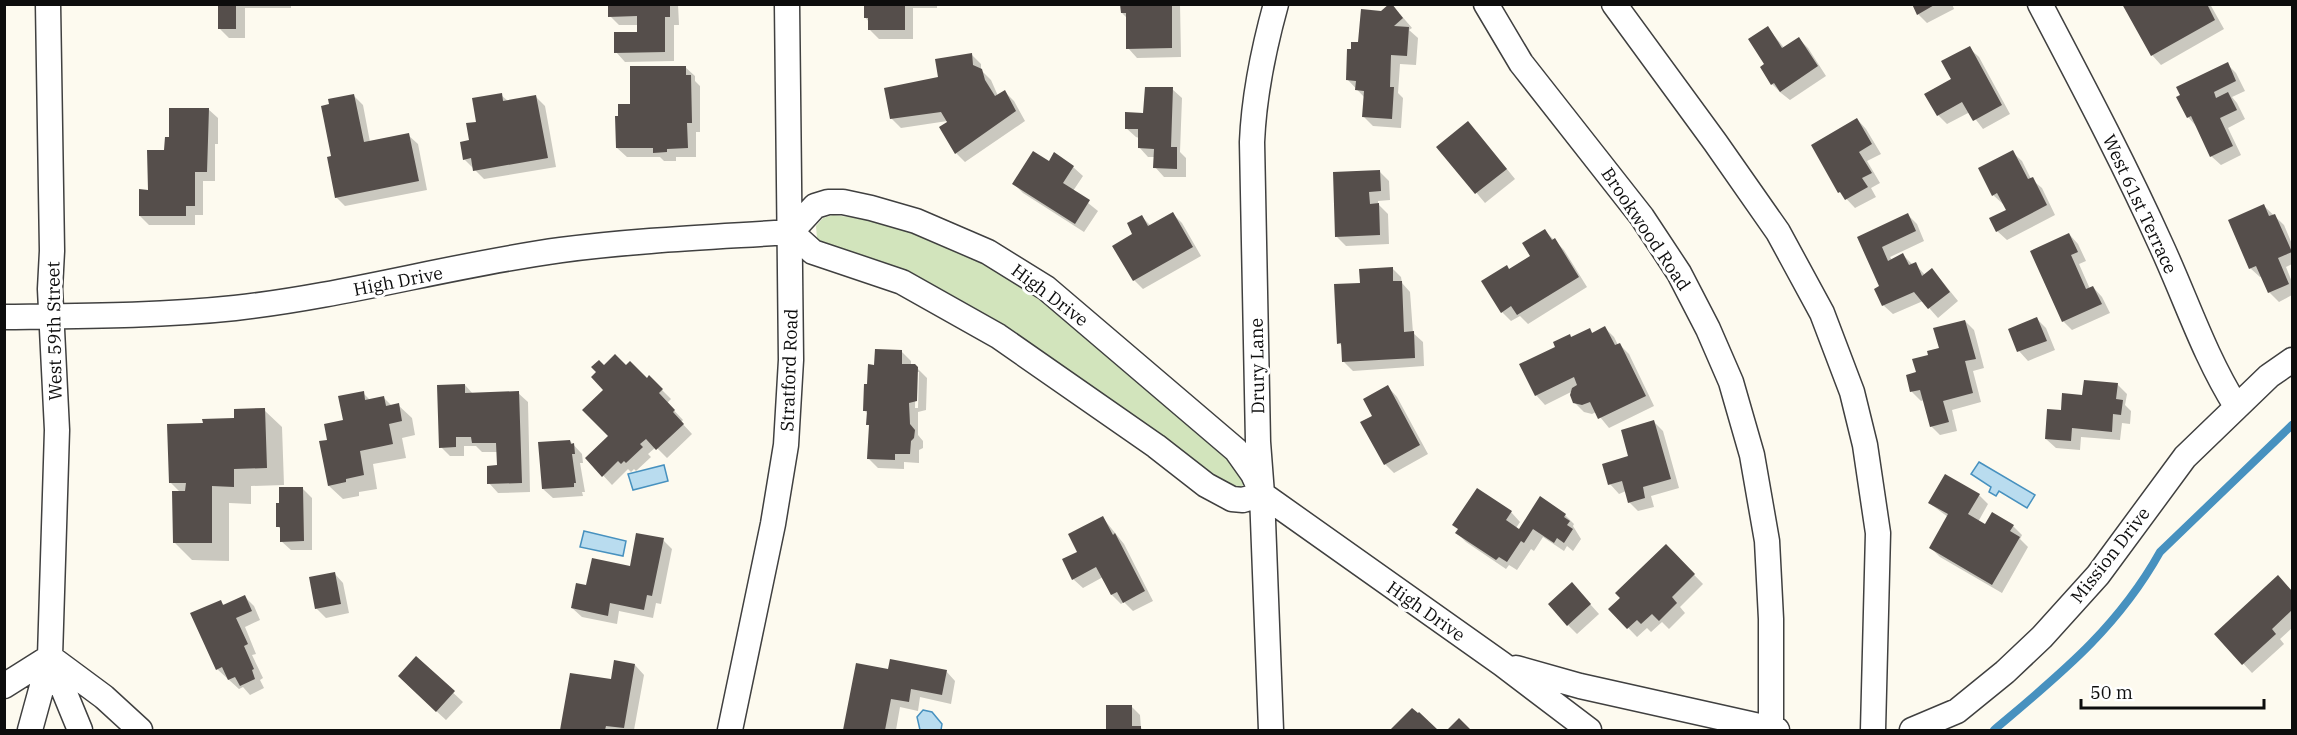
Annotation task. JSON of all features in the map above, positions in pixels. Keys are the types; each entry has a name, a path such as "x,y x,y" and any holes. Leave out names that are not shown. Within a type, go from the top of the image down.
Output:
{"street":[{"name":"West 59th Street","path":"30,730 50,657 57,430 51,316 48,4"},
{"name":"Stratford Road","path":"730,730 773,524 786,445 791,360 787,4"},
{"name":"Drury Lane","path":"1271,730 1258,442 1252,142 1254,98 1259,67 1276,4"},
{"name":"Brookwood Road","path":"1486,4 1521,63 1642,217 1666,254 1708,329 1731,382 1752,455 1767,541 1773,730"},
{"path":"1614,4 1778,232 1822,312 1852,392 1865,445 1878,533 1873,730"},
{"name":"West 61st Terrace","path":"2040,4 2121,159 2200,339 2221,382 2236,406"},
{"name":"High Drive","path":"4,317 155,314 234,308 317,297 560,250 637,242 791,232 815,206 828,202 843,202 871,207 916,221 988,252 1053,294 1236,450 1253,474 1262,494 1502,664 1590,730"},
{"path":"791,232 813,252 902,282 998,336 1156,446 1206,485 1232,499 1243,500 1262,494"},
{"name":"Mission Drive","path":"1912,730 1957,711 2005,672 2042,637 2098,575 2185,457 2269,376 2292,360"},
{"name":"West 59th Street","path":"50,657 80,730"},
{"path":"4,686 50,657 104,697 140,730"},
{"name":"High Drive","path":"1502,664 1580,686 1773,730"}],"green space":[{"path":"833,215 861,219 915,233 967,254 1016,282 1057,312 1175,413 1240,471 1245,483 1240,489 1230,487 984,315 918,277 820,242 817,238 816,226 823,218"}],"water":[{"path":"1979,462 2035,495 2027,508 1999,491 1996,496 1989,492 1991,487 1971,474"},
{"path":"664,465 668,481 633,490 628,474"},
{"path":"584,531 626,541 623,556 580,547"},
{"path":"923,710 932,712 942,724 941,730 920,730 917,717"}],"building":[{"path":"218,4 236,4 236,29 218,29"},
{"path":"608,4 670,4 670,17 665,17 665,52 614,53 614,32 637,32 637,16 608,17"},
{"path":"864,4 905,4 905,30 868,30 868,18 864,18"},
{"path":"1120,4 1172,4 1172,48 1126,49 1126,13 1121,13"},
{"path":"1392,4 1403,18 1394,26 1409,27 1407,56 1391,55 1390,87 1394,87 1392,119 1362,117 1364,91 1355,90 1356,81 1346,80 1347,49 1351,49 1351,42 1358,42 1361,9 1381,11"},
{"path":"1912,4 1936,4 1917,15"},
{"path":"2122,4 2207,4 2215,20 2151,56"},
{"path":"1768,26 1782,48 1799,37 1818,66 1780,92 1774,83 1771,85 1760,67 1764,64 1748,39"},
{"path":"1970,46 2002,105 1973,121 1962,102 1937,116 1924,94 1951,79 1941,61"},
{"path":"972,53 973,65 982,69 985,80 995,96 1005,90 1016,111 955,154 939,127 947,122 941,112 890,119 884,88 938,77 935,59"},
{"path":"2228,62 2236,81 2214,92 2216,98 2228,92 2237,110 2220,118 2233,146 2210,157 2191,116 2187,118 2176,97 2180,95 2176,87"},
{"path":"630,66 686,66 686,75 691,75 692,123 687,123 688,148 667,149 667,152 653,153 653,148 616,148 615,116 618,116 618,104 630,104"},
{"path":"1145,87 1173,87 1171,147 1177,147 1177,169 1153,168 1154,149 1138,148 1138,129 1125,129 1125,112 1143,113"},
{"path":"502,93 503,101 536,95 548,158 473,171 471,158 463,160 460,142 469,140 466,123 476,122 472,98"},
{"path":"354,94 364,142 409,133 419,181 335,198 327,157 331,156 321,106 329,104 328,99"},
{"path":"169,108 209,108 207,172 195,172 195,206 186,206 186,216 139,216 139,189 148,190 147,150 164,150 165,137 169,137"},
{"path":"1857,118 1872,144 1859,152 1872,173 1862,178 1868,187 1845,200 1840,192 1838,193 1811,145"},
{"path":"1468,121 1507,169 1475,194 1436,147"},
{"path":"2013,150 2028,179 2033,177 2047,205 1996,232 1989,218 2006,210 1997,193 1992,196 1978,168"},
{"path":"1033,151 1049,161 1054,152 1074,166 1063,183 1090,200 1075,224 1012,184"},
{"path":"1380,170 1381,191 1369,192 1370,204 1379,203 1380,235 1335,237 1333,172"},
{"path":"2264,204 2269,216 2275,214 2292,252 2278,258 2289,284 2268,293 2256,266 2249,269 2228,220"},
{"path":"1173,212 1193,247 1133,281 1112,246 1132,234 1127,223 1142,215 1148,226"},
{"path":"1908,213 1916,231 1882,247 1888,261 1903,253 1909,265 1916,262 1922,276 1932,268 1950,292 1928,309 1914,292 1882,306 1874,289 1879,286 1857,237"},
{"path":"1545,229 1552,240 1555,238 1579,277 1517,315 1511,306 1501,313 1481,281 1507,265 1509,269 1530,256 1522,243"},
{"path":"2069,233 2078,252 2071,255 2086,289 2093,286 2102,304 2062,322 2030,251"},
{"path":"1393,267 1393,281 1402,281 1404,332 1414,331 1415,358 1342,362 1341,343 1337,344 1334,284 1360,283 1359,269"},
{"path":"2037,317 2047,341 2017,352 2008,329"},
{"path":"1965,320 1976,359 1965,361 1973,393 1943,401 1949,422 1930,427 1920,390 1910,392 1906,375 1916,372 1912,359 1928,355 1927,351 1939,348 1933,328"},
{"path":"1605,326 1615,345 1620,343 1646,396 1598,419 1590,402 1582,405 1573,403 1570,395 1572,388 1577,385 1574,377 1535,396 1519,364 1555,347 1553,342 1570,334 1571,337 1590,328 1592,333"},
{"path":"875,349 902,350 902,364 915,364 918,367 917,401 909,403 910,424 915,430 914,438 911,441 910,454 895,454 895,460 867,459 869,425 866,425 867,411 863,411 864,384 867,384 868,364 874,365"},
{"path":"615,354 626,365 630,361 647,378 649,375 663,389 659,393 684,424 656,450 646,439 640,444 643,447 626,463 624,461 621,464 618,461 602,477 585,458 608,436 582,410 603,390 591,377 596,372 591,367 599,360 604,365"},
{"path":"2084,380 2118,383 2116,399 2123,400 2121,415 2113,414 2112,432 2072,428 2071,441 2045,439 2047,409 2061,410 2062,393 2082,395"},
{"path":"465,384 465,393 519,391 522,483 487,484 487,466 497,465 496,443 472,443 471,437 456,437 456,447 439,448 437,385"},
{"path":"1388,385 1420,445 1384,465 1360,422 1372,416 1363,399"},
{"path":"364,391 365,400 384,396 386,406 399,403 402,421 389,424 393,444 360,451 364,475 328,486 319,441 327,440 324,424 343,420 338,396"},
{"path":"265,408 267,468 234,469 234,487 212,486 212,543 173,543 172,491 185,491 186,483 169,483 167,424 203,423 202,419 234,418 234,409"},
{"path":"1654,420 1671,479 1643,487 1645,498 1628,503 1622,481 1608,485 1602,464 1628,456 1621,430"},
{"path":"570,440 571,444 574,443 575,454 572,454 576,483 574,487 542,489 538,442"},
{"path":"1945,474 1980,494 1968,514 1985,524 1992,512 2014,525 2010,531 2020,537 1992,585 1929,548 1948,514 1928,503"},
{"path":"279,487 303,487 304,541 280,542 280,527 276,527"},
{"path":"1477,488 1512,511 1506,520 1519,529 1540,496 1566,514 1564,517 1570,521 1567,525 1573,529 1564,543 1557,538 1554,543 1533,529 1524,543 1521,541 1507,562 1499,557 1496,560 1455,533 1458,529 1452,525"},
{"path":"1103,516 1113,535 1115,533 1145,591 1123,603 1117,592 1111,595 1096,567 1072,580 1062,559 1077,552 1068,534"},
{"path":"636,533 664,538 652,596 647,595 644,610 610,603 608,616 571,608 576,583 586,585 592,558 630,566"},
{"path":"1666,544 1695,574 1672,597 1677,603 1659,621 1652,614 1641,624 1637,620 1627,629 1608,609 1620,598 1615,593"},
{"path":"335,572 341,604 315,609 309,577"},
{"path":"2278,575 2292,591 2292,610 2272,629 2276,634 2242,665 2214,634"},
{"path":"1572,582 1591,604 1567,626 1548,604"},
{"path":"245,595 252,611 236,618 248,644 244,646 254,669 252,670 255,679 240,686 235,677 228,680 222,667 216,670 190,613 221,600 223,605"},
{"path":"416,656 455,691 436,712 398,676"},
{"path":"890,659 947,670 942,695 911,689 909,702 891,699 885,730 843,730 856,663 888,669"},
{"path":"614,660 635,664 624,728 606,726 605,730 560,730 570,673 611,679"},
{"path":"1106,705 1132,705 1132,726 1141,726 1141,730 1106,730"},
{"path":"1412,708 1419,712 1438,730 1390,730"},
{"path":"1459,718 1471,730 1447,730"}],"waterway":[{"path":"1994,730 2064,670 2106,628 2143,580 2160,552 2292,425"}]}
